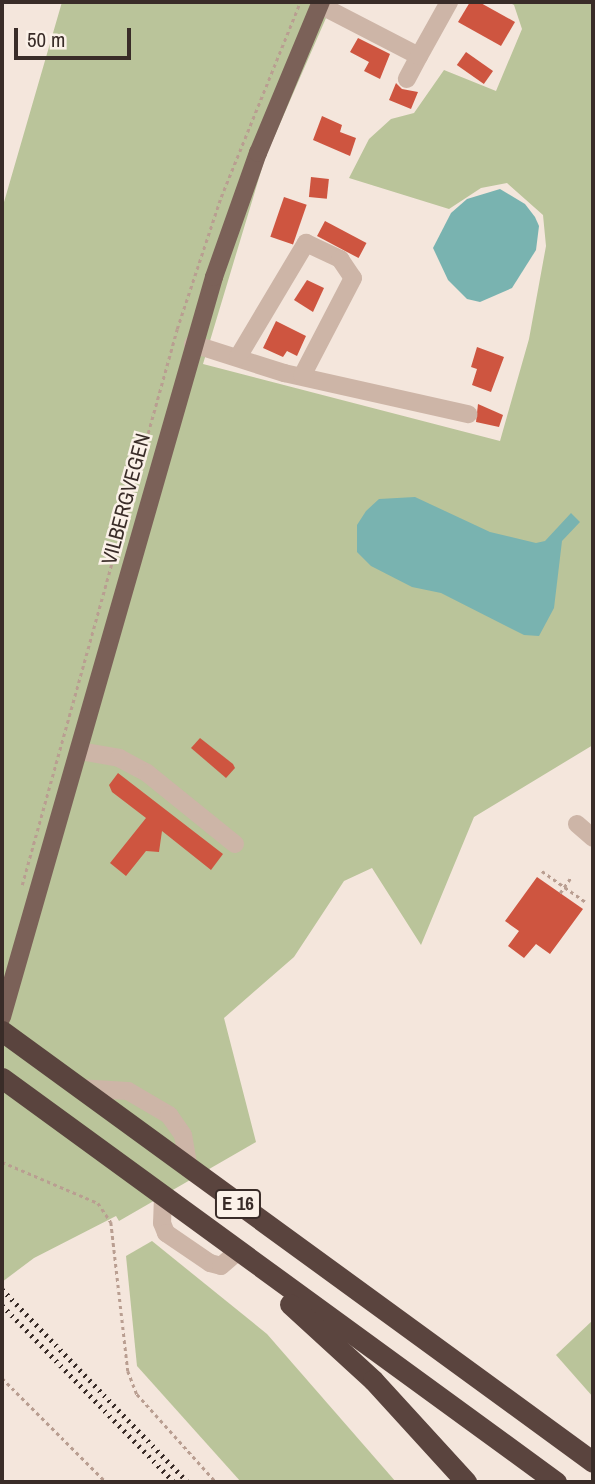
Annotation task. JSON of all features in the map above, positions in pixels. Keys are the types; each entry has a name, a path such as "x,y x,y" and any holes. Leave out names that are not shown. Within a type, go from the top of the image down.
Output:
{"highway":[{"name":"E 16","path":"2,1031 593,1462"},
{"name":"E 16","path":"2,1078 556,1482"},
{"name":"E 16","path":"238,1251 249,1273 344,1351 466,1482"},
{"name":"E 16","path":"449,1358 482,1365 593,1445"}],"main road":[{"name":"VILBERGVEGEN","path":"2,1017 19,967 193,344 258,153 321,3"}],"lane":[{"path":"407,79 449,2"},
{"path":"321,3 419,57"},
{"path":"238,357 306,243 340,259 353,278 302,376"},
{"path":"193,344 302,376 468,414"},
{"path":"80,751 119,758 140,769 236,844"},
{"path":"577,824 593,838"},
{"path":"78,1088 128,1091 169,1115 183,1135 189,1169"}],"path":[{"path":"542,871 587,903"},
{"path":"560,893 571,877"},
{"path":"2,1162 98,1203 111,1222 128,1371 136,1394 216,1482"},
{"path":"2,1378 106,1482"}],"green space":[{"path":"62,2 333,2 265,158 203,364 500,441 529,339 546,246 543,215 507,183 481,188 449,209 349,178 369,139 391,119 414,113 444,70 496,91 522,29 514,5 508,2 593,2 593,745 474,817 421,945 372,868 344,881 294,957 224,1018 256,1142 119,1221 116,1216 34,1258 2,1282 2,209"},
{"path":"152,1241 267,1334 396,1482 241,1482 137,1366 126,1256"},
{"path":"593,1320 593,1397 556,1355"}],"water":[{"path":"500,189 525,204 535,217 539,226 536,250 512,288 480,302 467,299 448,280 433,248 451,213 467,199"},
{"path":"415,497 490,532 536,543 545,541 571,513 580,522 562,541 554,608 539,636 524,635 441,593 412,587 371,566 357,552 357,525 366,511 379,499"}],"building":[{"path":"470,2 479,2 515,22 501,46 458,22"},
{"path":"358,38 390,54 380,79 364,71 369,62 350,52"},
{"path":"466,52 493,71 484,84 457,65"},
{"path":"396,83 402,89 418,92 411,109 389,100"},
{"path":"322,116 342,125 340,132 356,138 350,156 313,140"},
{"path":"311,177 329,179 327,199 309,197"},
{"path":"284,197 307,205 293,245 270,237"},
{"path":"325,221 366,243 359,258 317,236"},
{"path":"307,280 324,288 313,312 294,300"},
{"path":"276,321 306,336 297,356 287,351 283,357 263,348"},
{"path":"477,347 504,357 491,392 472,385 477,369 471,367"},
{"path":"478,404 503,415 499,427 476,422"},
{"path":"200,738 233,764 235,768 226,778 191,748"},
{"path":"118,773 223,854 211,870 162,831 159,852 146,851 126,876 110,863 146,818 112,792 109,785"},
{"path":"537,877 583,909 550,954 536,944 524,958 508,946 519,931 505,921"}],"railway":[{"path":"2,1289 188,1482"},
{"path":"2,1305 174,1482"}]}
